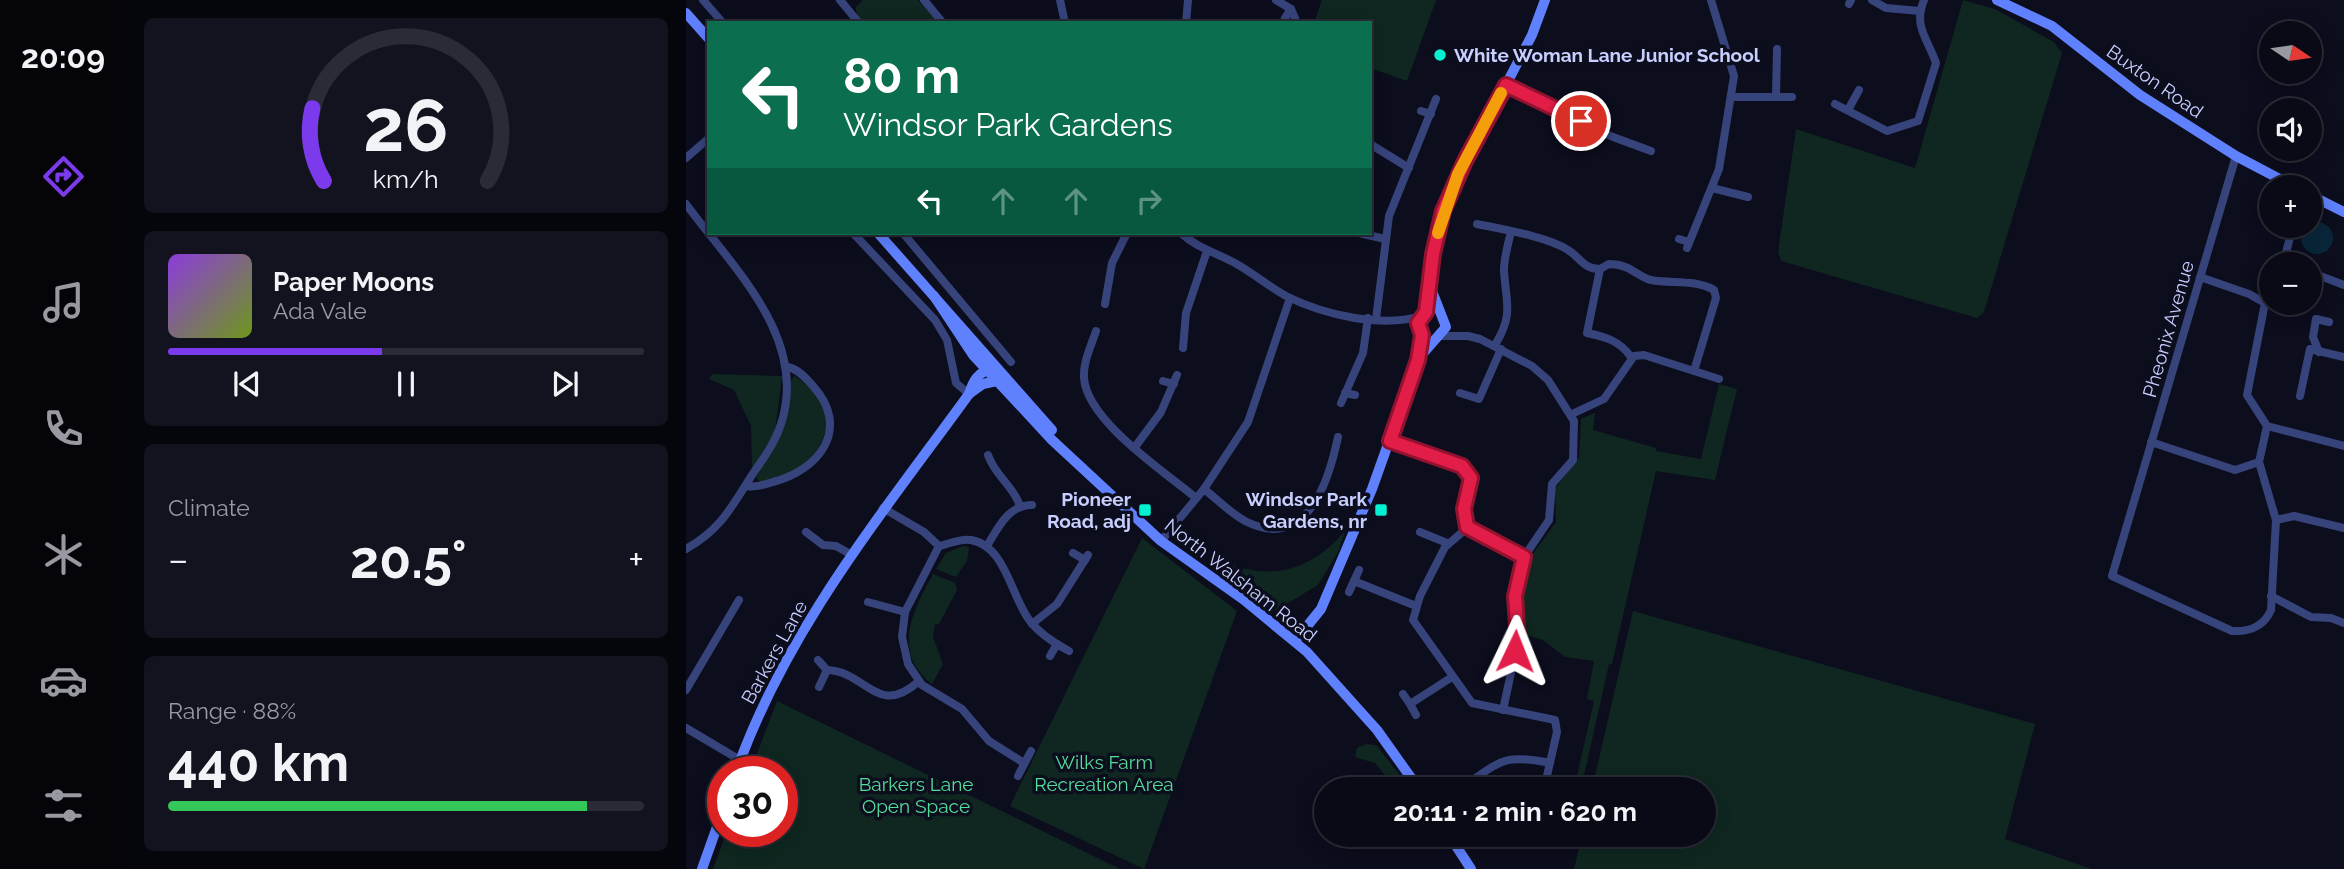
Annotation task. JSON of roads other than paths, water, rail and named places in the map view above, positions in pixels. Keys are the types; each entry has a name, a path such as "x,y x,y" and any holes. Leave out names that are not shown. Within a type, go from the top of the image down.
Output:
{"street":[{"path":"703,0 721,21"},
{"path":"854,0 843,3 857,21"},
{"path":"923,0 941,21"},
{"path":"1060,0 1065,21"},
{"path":"1186,21 1188,0"},
{"path":"1276,0 1291,9 1295,18"},
{"path":"1295,641 1308,628 1328,595 1390,441 1418,360 1433,254 1443,211 1465,161 1532,35 1545,0"},
{"path":"1679,239 1688,245 1712,188 1724,147 1732,97 1732,65 1711,0"},
{"path":"1871,0 1886,8 1920,11"},
{"path":"1835,104 1886,131 1918,121 1936,63 1921,35 1920,11 1924,0"},
{"name":"Buxton Road","path":"1997,0 2052,26 2120,82 2236,156 2272,175"},
{"path":"1285,18 1291,9"},
{"path":"686,13 707,37"},
{"path":"1776,95 1777,49"},
{"path":"1506,85 1613,137 1651,151"},
{"path":"1848,110 1859,90"},
{"path":"1732,97 1792,97"},
{"path":"1341,403 1363,353 1372,319 1390,216 1436,99"},
{"path":"1420,111 1431,114"},
{"path":"686,158 707,140"},
{"path":"1372,146 1409,169"},
{"name":"Pheonix Avenue","path":"2236,156 2112,576 2232,631 2247,632 2266,620 2271,596"},
{"path":"1712,188 1748,197"},
{"path":"2322,201 2344,212"},
{"path":"686,204 707,232"},
{"path":"1476,223 1559,245 1574,254 1585,266 1601,269 1614,264 1633,269 1651,280 1700,285 1714,290 1716,298 1694,371"},
{"path":"1479,399 1509,315 1504,269 1511,232"},
{"path":"686,549 716,530 746,486 781,423 787,367 783,349 765,311 709,235"},
{"path":"855,235 935,320 947,340 956,383 969,394"},
{"name":"North Walsham Road","path":"879,235 999,369 1085,472"},
{"path":"905,235 1012,362"},
{"path":"1105,304 1112,263 1126,235"},
{"path":"1184,235 1290,298 1341,314 1372,319 1387,320 1423,314 1443,317 1468,336 1498,347 1540,371 1572,414 1573,460 1552,484 1549,520 1524,557 1515,596 1518,640 1503,710"},
{"path":"1368,235 1385,239"},
{"path":"902,259 913,246"},
{"path":"1183,348 1191,292 1207,251"},
{"path":"1601,269 1587,333 1610,339 1631,357"},
{"path":"2200,277 2259,300"},
{"path":"2322,277 2344,285"},
{"path":"1418,360 1439,337 1443,317 1430,285"},
{"path":"1097,290 1107,292"},
{"name":"North Walsham Road","path":"934,296 955,331 986,370 1085,472 1161,541 1244,600 1295,641 1377,730 1410,777"},
{"path":"1161,541 1204,489 1248,422 1290,298"},
{"path":"2264,315 2247,395 2267,426 2344,446"},
{"path":"2306,316 2329,322"},
{"path":"2316,319 2313,337 2319,352"},
{"path":"1387,320 1420,333 1439,337 1468,336"},
{"path":"1096,331 1086,364 1088,393 1106,420 1196,498"},
{"path":"1174,336 1183,337"},
{"path":"1082,340 1092,343"},
{"path":"2300,396 2310,349 2344,357"},
{"path":"1572,414 1604,399 1631,357 1644,355 1719,379"},
{"path":"746,486 763,485 796,474 811,463 828,440 831,421 827,405 809,382 787,367"},
{"path":"986,370 999,369 997,381"},
{"name":"Barkers Lane","path":"969,394 973,380 986,370"},
{"path":"1135,447 1161,412 1175,380 1163,381"},
{"name":"Barkers Lane","path":"743,756 788,657 883,508 969,394 984,384 997,381"},
{"path":"1345,393 1355,396"},
{"path":"1460,393 1489,402"},
{"path":"2267,426 2259,462 2276,520 2271,596 2311,617 2331,618 2344,623"},
{"path":"1204,489 1251,524 1270,528 1282,527 1316,505 1330,474 1338,437"},
{"path":"1390,441 1470,469 1471,478 1464,509 1467,527"},
{"path":"2151,442 2235,470 2259,462"},
{"path":"1336,447 1346,449"},
{"path":"988,455 994,471 1014,490 1020,506"},
{"path":"987,546 1004,519 1020,506 1032,505"},
{"path":"883,508 924,532 939,546"},
{"path":"2276,520 2294,516 2344,528"},
{"path":"1467,527 1524,557"},
{"path":"1467,527 1447,543 1416,606 1413,620 1472,703 1555,720 1557,732 1547,777"},
{"path":"806,532 823,545 836,545 852,555"},
{"path":"1420,532 1447,543"},
{"path":"1024,763 989,741 961,709 918,681 905,651 902,637 905,612 939,546 963,540 987,546 997,557 1032,624 1057,645 1069,650"},
{"path":"1032,624 1057,604 1087,558 1073,553"},
{"path":"1349,592 1359,570"},
{"path":"1354,581 1416,606"},
{"path":"686,690 739,600"},
{"path":"868,602 905,612"},
{"path":"1050,656 1057,645"},
{"path":"818,660 827,670 839,671 878,694 898,695 918,681"},
{"path":"819,687 827,670"},
{"path":"1410,704 1452,677"},
{"path":"1403,694 1416,715"},
{"path":"686,728 724,756"},
{"path":"1018,776 1031,751"},
{"path":"1479,777 1508,758 1550,763"},
{"path":"702,869 710,847"},
{"path":"1457,847 1472,869"}],"water":[{"path":"2322,223 2332,232 2332,244 2323,253 2310,252 2302,244 2301,238 2322,238"}],"place":[{"name":"White Woman Lane Junior School","path":"1440,55"},
{"name":"Pioneer Road, adj","path":"1145,510"},
{"name":"Windsor Park Gardens, nr","path":"1381,510"}],"park label":[{"name":"Wilks Farm Recreation Area","path":"1104,773"},
{"name":"Barkers Lane Open Space","path":"916,795"}]}
